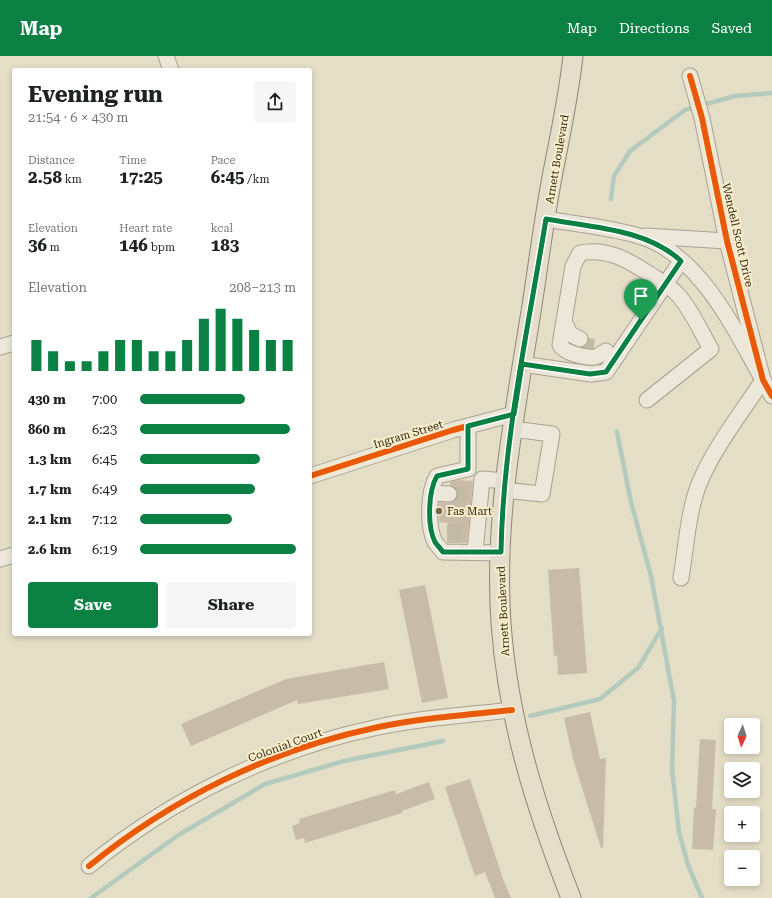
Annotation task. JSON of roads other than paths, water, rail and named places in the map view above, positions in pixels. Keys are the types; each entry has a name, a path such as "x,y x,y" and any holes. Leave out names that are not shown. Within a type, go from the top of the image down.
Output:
{"main road":[{"name":"Arnett Boulevard","path":"571,898 543,826 526,770 512,710 501,623 501,552 505,485 513,422 554,162 568,97 573,56"}],"street":[{"path":"166,56 170,68"},
{"name":"Wendell Scott Drive","path":"692,81 702,118 727,241 763,380"},
{"name":"Wendell Scott Drive","path":"546,219 640,236 727,241"},
{"name":"Wendell Scott Drive","path":"640,236 660,246 691,270 714,298 731,323 772,396"},
{"path":"647,400 711,349 679,296 665,284 635,264 610,253 593,251 580,253 573,266 560,344 563,349 574,353 595,357 665,284 681,261"},
{"path":"560,338 569,343 579,341 570,334 564,321"},
{"path":"0,347 12,344"},
{"path":"522,364 590,374 606,372 604,348"},
{"path":"681,578 695,499 706,468 763,380"},
{"path":"501,552 443,552 435,542 440,531 429,514 434,482 437,476 468,469 477,473 482,479 542,494 552,434 513,422"},
{"name":"Ingram Street","path":"312,472 468,426 513,422"},
{"path":"468,426 468,469"},
{"path":"475,552 473,533 476,496 482,479"},
{"path":"432,493 449,494"},
{"path":"0,559 12,556"},
{"name":"Colonial Court","path":"89,866 153,821 206,788 236,773 287,754 323,741 376,727 421,720 512,710"}],"waterway":[{"path":"611,199 614,176 630,151 685,110 735,96 772,93"},
{"path":"617,432 631,502 651,576 674,701 672,769 679,832 688,865 702,898"},
{"path":"530,716 600,699 638,668 662,628"},
{"path":"91,898 177,836 265,784 344,761 443,741"}],"tunnel":[{"path":"579,344 596,347"},
{"path":"449,494 472,496"},
{"path":"447,532 469,532"}],"place":[{"name":"Fas Mart","path":"439,511"}]}
